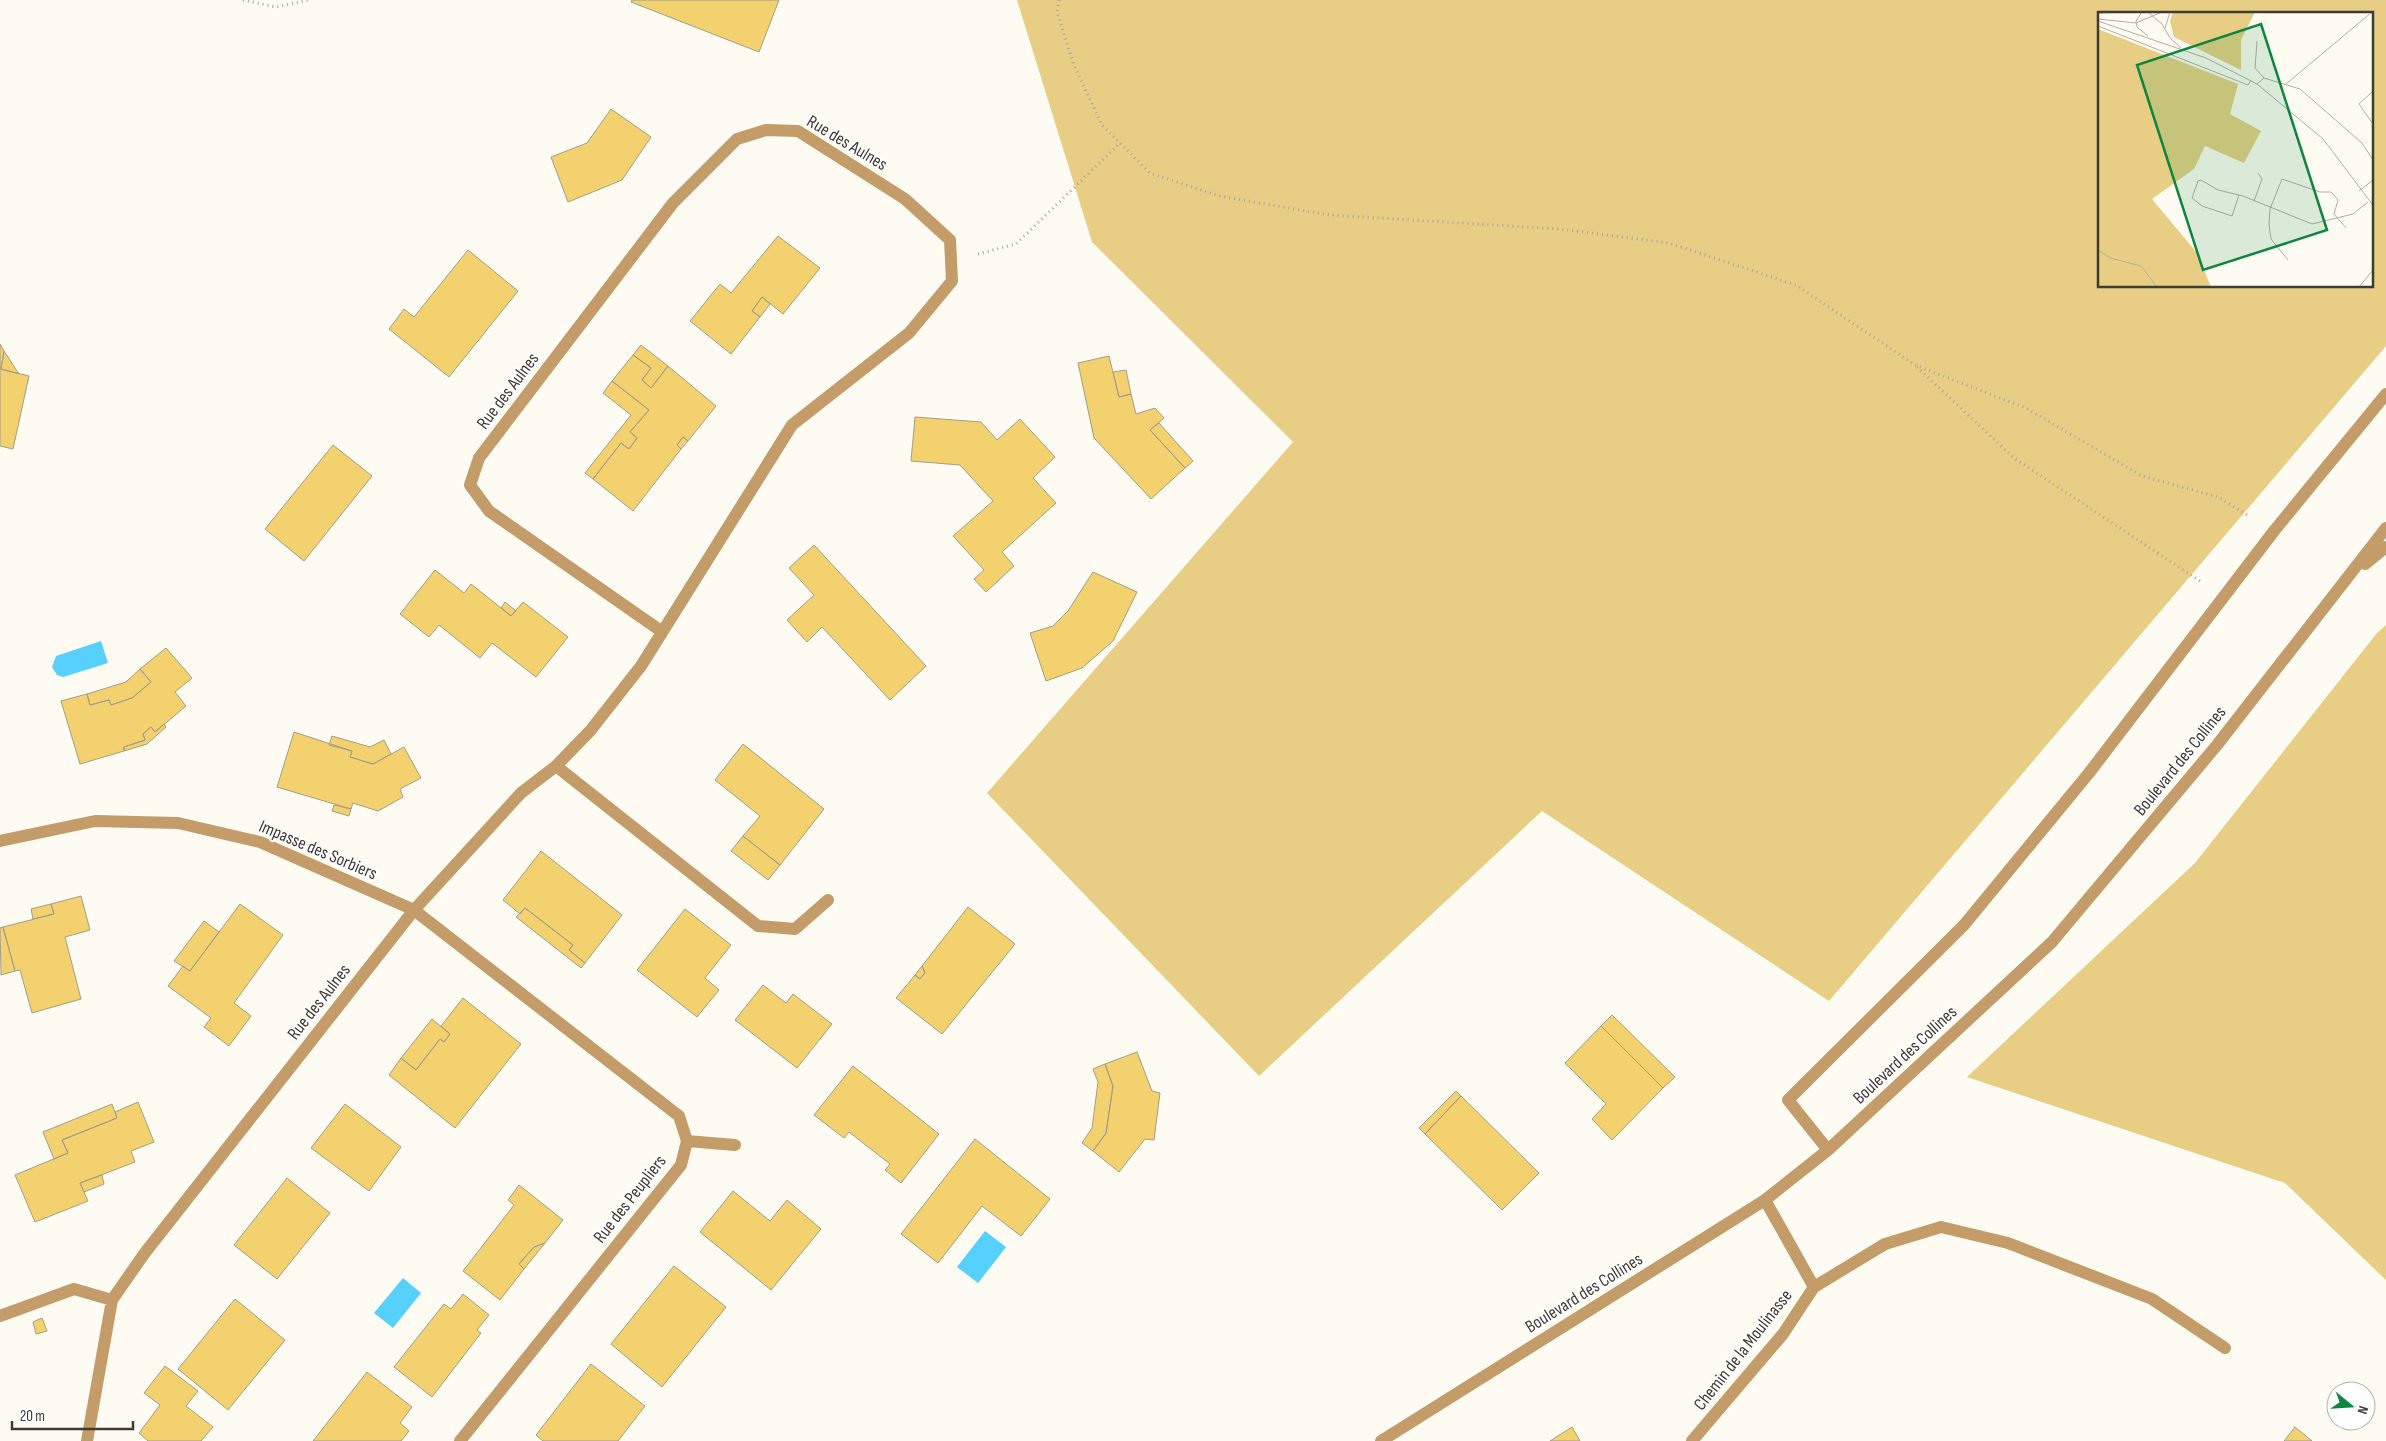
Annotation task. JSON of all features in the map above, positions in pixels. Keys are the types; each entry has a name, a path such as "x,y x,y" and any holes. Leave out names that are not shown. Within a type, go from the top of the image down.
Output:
{"street":[{"name":"Rue des Aulnes","path":"87,1441 112,1300 144,1254 414,910 521,793 556,766 590,731 641,666 661,631 792,425 910,333 952,281 950,240 905,199 798,131 766,130 737,139 672,203 479,458 470,486 489,511 661,631"},
{"path":"1828,1150 1788,1100 1964,925 2089,773 2274,531 2386,394"},
{"path":"2349,577 2386,528"},
{"path":"2349,577 2386,547"},
{"name":"Boulevard des Collines","path":"1382,1441 1765,1200 1828,1150 2052,942 2217,745 2349,577"},
{"path":"556,766 758,926 795,929 828,900"},
{"name":"Impasse des Sorbiers","path":"0,841 95,821 178,823 260,842 414,910"},
{"path":"414,910 679,1116 687,1141 735,1145"},
{"name":"Rue des Peupliers","path":"460,1441 681,1165 687,1141"},
{"name":"Chemin de la Moulinasse","path":"1692,1441 1783,1334 1814,1287 1765,1200"},
{"path":"1814,1287 1885,1244 1941,1228 2008,1243 2152,1299 2224,1348"},
{"path":"0,1316 74,1289 112,1300"}],"path":[{"path":"243,0 276,8 308,0"},
{"path":"1059,0 1057,12 1074,65 1102,126 1150,173 1219,196 1329,215 1560,229 1669,243 1796,285 1915,365 2014,458 2138,538 2223,598"},
{"path":"951,262 1016,244 1120,143"},
{"path":"1915,365 2026,408 2142,476 2218,497 2274,531"}],"shaded area":[{"path":"1017,0 2386,0 2386,346 1829,1001 1542,811 1259,1076 987,793 1293,442 1092,242"},
{"path":"2386,625 2386,1280 2285,1183 1967,1077 2195,863 2377,633"}],"water":[{"path":"101,641 108,663 63,677 57,675 52,667 56,656"},
{"path":"985,1231 1006,1247 978,1283 957,1267"},
{"path":"403,1278 421,1293 393,1328 374,1313"}],"building":[{"path":"632,0 779,0 759,52 631,2"},
{"path":"611,109 651,137 622,180 568,202 551,157 587,143"},
{"path":"778,236 820,268 783,314 762,297 752,311 760,317 731,354 690,321 720,284 731,293"},
{"path":"468,250 518,291 449,377 389,329 404,309 414,317"},
{"path":"762,297 770,304 760,317 752,311"},
{"path":"0,344 4,351 1,369 29,376 13,449 0,446"},
{"path":"641,345 668,366 651,388 642,380 651,368 633,355"},
{"path":"4,351 19,374 1,369"},
{"path":"633,355 651,368 642,380 651,388 668,366 716,406 688,441 683,437 677,445 681,449 633,511 593,479 621,443 629,449 637,438 630,432 649,410 612,381"},
{"path":"1109,356 1119,397 1131,394 1136,414 1155,408 1164,418 1150,430 1185,468 1151,499 1094,438 1078,363"},
{"path":"1126,370 1131,394 1119,397 1113,372"},
{"path":"612,381 649,410 630,432 637,438 629,449 621,443 593,479 585,473 631,415 603,393"},
{"path":"915,417 981,422 997,440 1020,419 1055,457 1033,478 1056,503 1002,552 1014,566 986,592 974,579 984,570 953,536 993,501 960,465 911,461"},
{"path":"1159,423 1193,461 1185,468 1150,430"},
{"path":"683,437 688,441 681,449 677,445"},
{"path":"333,445 372,476 304,561 265,529"},
{"path":"814,545 926,666 890,700 822,627 807,642 787,620 814,595 789,568"},
{"path":"435,570 464,593 471,584 511,616 523,602 568,637 536,677 492,643 480,658 439,625 429,637 400,614"},
{"path":"1093,572 1137,592 1113,641 1082,668 1046,681 1030,633 1053,626 1068,611"},
{"path":"505,602 516,611 511,616 501,608"},
{"path":"166,648 192,678 175,692 186,706 155,732 151,727 143,734 145,740 124,747 124,751 80,764 61,701 87,694 90,705 109,700 111,705 132,698 151,682 140,669"},
{"path":"140,669 151,682 132,698 111,705 109,700 90,705 87,694 126,682"},
{"path":"164,724 166,727 147,744 124,751 124,747 145,740 143,734 151,727 155,732"},
{"path":"294,732 352,751 350,757 373,764 404,747 421,778 400,789 403,797 378,811 353,803 351,809 277,787"},
{"path":"332,736 370,747 384,740 391,754 373,764 350,757 352,751 329,745"},
{"path":"743,744 824,809 780,865 743,836 760,816 715,780"},
{"path":"334,805 351,809 349,816 332,811"},
{"path":"743,836 780,865 768,880 731,851"},
{"path":"541,851 622,915 585,963 569,950 573,945 525,908 520,914 503,900"},
{"path":"81,896 90,930 65,937 81,999 32,1013 20,970 15,971 3,927 54,914 51,904"},
{"path":"51,904 54,914 33,919 31,909"},
{"path":"240,904 283,935 234,1003 251,1016 229,1046 204,1027 211,1018 168,986 183,966 190,971"},
{"path":"968,907 1015,944 942,1034 896,998 915,975 920,979 925,973 922,966"},
{"path":"525,908 573,945 569,950 585,963 581,968 516,917"},
{"path":"685,909 731,945 705,978 719,990 697,1017 637,970"},
{"path":"204,921 219,932 190,971 174,961"},
{"path":"3,927 15,971 1,975 0,928"},
{"path":"922,966 925,973 920,979 915,975"},
{"path":"763,985 786,1003 793,994 832,1024 797,1068 735,1020"},
{"path":"463,998 521,1044 455,1128 389,1075 401,1058 416,1070 440,1039 444,1042 450,1034 441,1026"},
{"path":"1612,1015 1675,1077 1663,1088 1601,1026"},
{"path":"432,1019 450,1034 444,1042 440,1039 416,1070 401,1058"},
{"path":"1601,1026 1663,1088 1612,1140 1592,1119 1606,1104 1565,1063"},
{"path":"1137,1052 1152,1091 1160,1093 1154,1140 1145,1139 1119,1172 1093,1151 1106,1133 1113,1086 1105,1064"},
{"path":"1105,1064 1113,1086 1106,1133 1093,1151 1082,1143 1092,1128 1098,1082 1093,1069"},
{"path":"853,1066 939,1134 901,1183 885,1170 890,1164 849,1132 844,1138 814,1115"},
{"path":"1456,1091 1461,1096 1425,1134 1419,1128"},
{"path":"1461,1096 1539,1173 1502,1210 1425,1134"},
{"path":"138,1102 154,1142 131,1151 135,1162 80,1183 88,1201 35,1222 15,1175 68,1153 62,1140 117,1118 115,1112"},
{"path":"112,1104 117,1118 62,1140 68,1153 54,1159 43,1132"},
{"path":"345,1104 401,1147 369,1191 311,1148"},
{"path":"975,1139 1050,1199 1021,1236 982,1206 938,1263 901,1234"},
{"path":"102,1175 104,1184 84,1192 80,1183"},
{"path":"287,1178 330,1213 277,1279 234,1245"},
{"path":"519,1185 563,1220 545,1243 534,1247 519,1264 524,1269 500,1300 463,1271 514,1205 508,1200"},
{"path":"733,1191 770,1221 787,1200 821,1229 771,1290 700,1232"},
{"path":"545,1243 524,1269 519,1264 534,1247"},
{"path":"674,1266 726,1307 662,1387 611,1344"},
{"path":"463,1294 489,1315 477,1330 481,1333 432,1397 394,1367 444,1304 451,1309"},
{"path":"235,1299 285,1340 228,1410 178,1369"},
{"path":"42,1318 47,1331 36,1334 33,1322"},
{"path":"591,1364 645,1406 618,1441 543,1441 536,1435"},
{"path":"165,1366 198,1391 186,1406 213,1427 201,1441 148,1441 139,1433 160,1405 144,1393"},
{"path":"367,1372 412,1407 400,1423 409,1431 401,1441 313,1441"},
{"path":"1572,1427 1580,1441 1550,1441"},
{"path":"2295,1427 2312,1441 2284,1441"}]}
